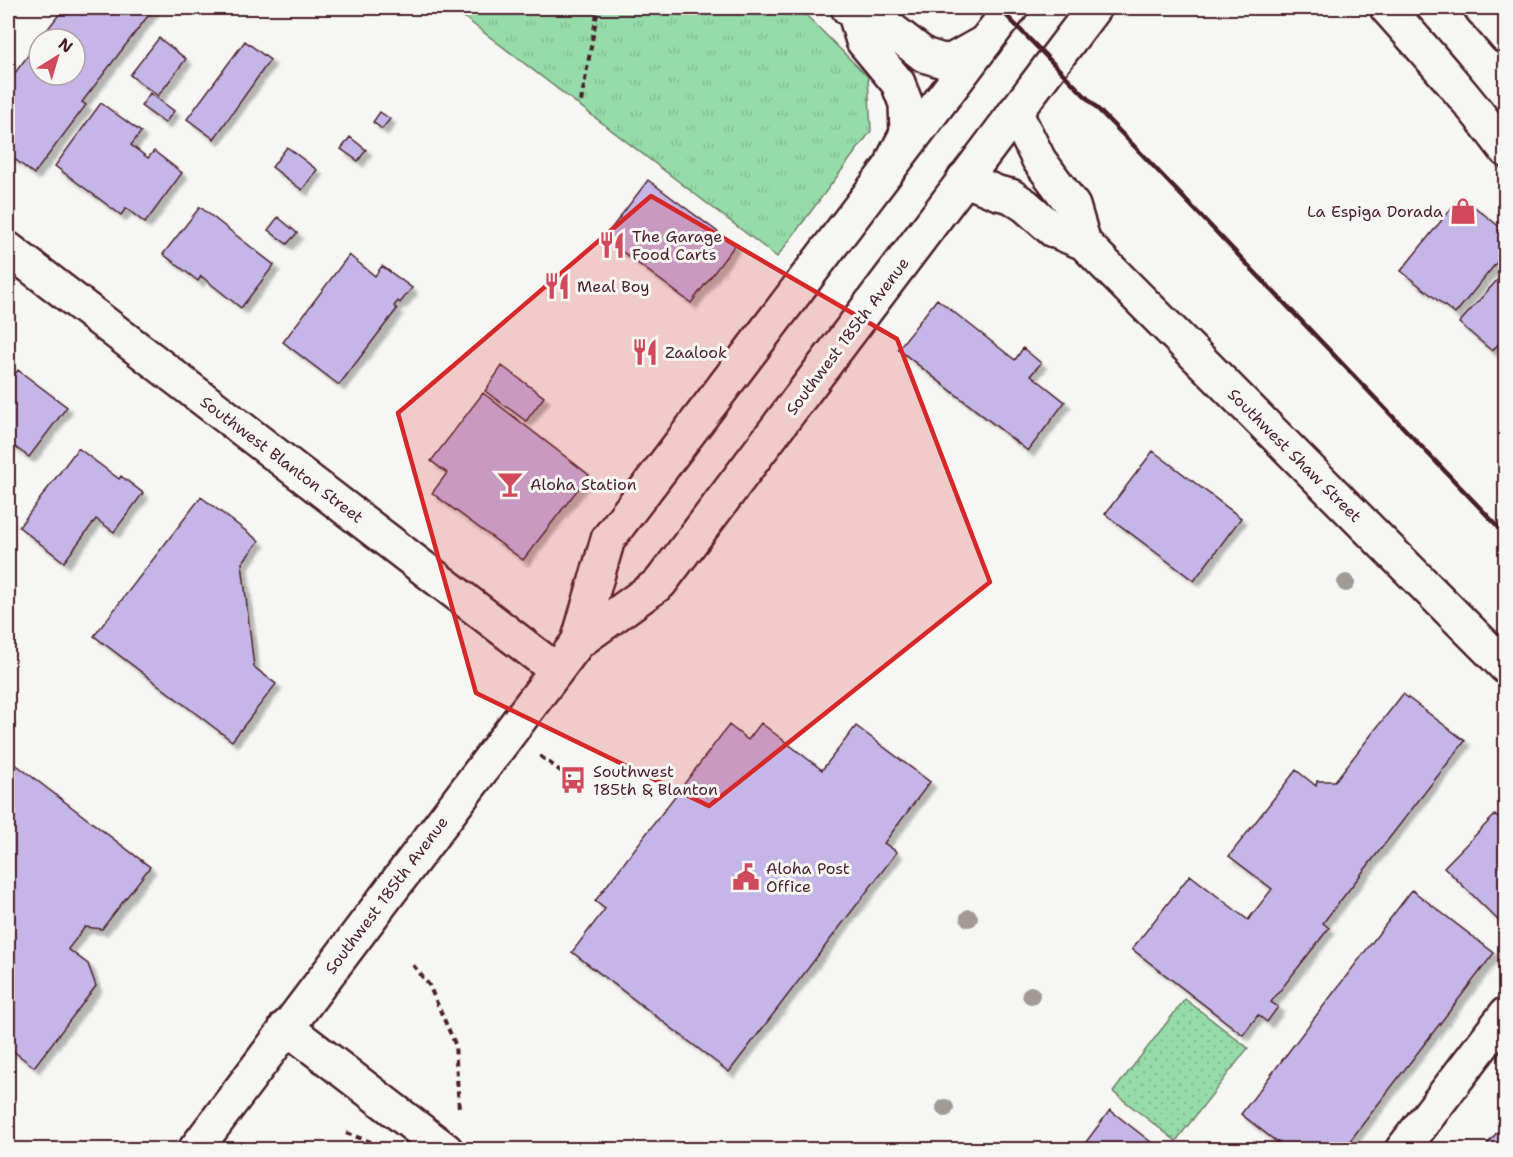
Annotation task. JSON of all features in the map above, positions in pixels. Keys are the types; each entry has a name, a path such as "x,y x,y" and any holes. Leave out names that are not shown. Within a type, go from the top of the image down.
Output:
{"main road":[{"name":"Southwest 185th Avenue","path":"578,642 608,539 1011,8"},
{"name":"Southwest 185th Avenue","path":"195,1149 578,642 660,584 1094,8"},
{"path":"1387,8 1444,72 1506,150"},
{"path":"1481,8 1506,37"},
{"path":"852,11 884,23 924,55 943,61 953,60 985,42"},
{"path":"852,11 863,41 898,83 906,104 907,133 885,174"},
{"name":"Southwest Shaw Street","path":"1015,112 1039,160 1073,206 1084,243"},
{"name":"Southwest Shaw Street","path":"964,179 1011,196 1053,230 1084,243 1506,668"},
{"name":"Southwest Blanton Street","path":"8,249 556,670"},
{"path":"1402,1149 1506,1014"},
{"path":"286,1027 446,1149"}],"path":[{"path":"581,102 598,8"},
{"path":"413,965 429,985 455,1044 459,1109"},
{"path":"346,1133 380,1145"}],"highlighted area":[{"path":"651,196 897,339 990,582 709,806 476,693 398,413"}],"green space":[{"path":"452,8 799,8 868,77 871,131 777,257"},
{"path":"1185,999 1248,1048 1176,1141 1113,1092"}],"building":[{"path":"64,8 154,8 82,102 86,105 34,174 8,154 8,82 27,57 27,87 87,87 87,27 49,27"},
{"path":"159,38 186,59 158,96 130,75"},
{"path":"245,41 270,60 214,139 187,119"},
{"path":"150,93 174,111 165,123 141,106"},
{"path":"101,103 141,132 131,145 148,158 154,151 182,173 145,223 126,208 121,215 55,166"},
{"path":"380,112 390,119 382,129 373,122"},
{"path":"350,137 366,150 358,161 341,149"},
{"path":"287,147 317,170 302,190 272,167"},
{"path":"648,180 735,245 691,303 604,238"},
{"path":"1461,196 1506,232 1506,251 1455,314 1401,271"},
{"path":"200,207 274,265 241,308 201,276 198,281 163,254"},
{"path":"278,217 297,233 287,244 268,230"},
{"path":"349,255 375,276 382,266 412,288 400,303 398,301 394,306 397,309 339,385 283,342"},
{"path":"1506,270 1506,336 1492,351 1459,323"},
{"path":"937,299 1015,360 1023,348 1041,363 1031,375 1065,402 1028,451 898,349"},
{"path":"502,366 544,397 526,421 485,391"},
{"path":"18,370 67,407 29,457 8,442 8,384"},
{"name":"Aloha Station","path":"483,393 589,475 523,560 432,493 447,473 431,461"},
{"path":"78,448 119,479 121,476 143,493 114,532 96,519 64,562 19,527"},
{"path":"1153,451 1241,518 1194,581 1105,514"},
{"path":"201,497 259,541 242,563 254,667 276,684 232,741 94,636"},
{"path":"1403,694 1465,741 1323,923 1329,928 1271,1002 1278,1007 1267,1022 1258,1015 1243,1035 1132,949 1190,875 1248,920 1272,889 1229,856 1296,770 1316,786 1317,781 1335,781"},
{"name":"Aloha Post Office","path":"761,723 822,770 856,726 930,782 884,843 897,852 729,1072 572,952 605,909 595,901 729,725 748,740"},
{"path":"14,763 150,867 102,929 85,927 68,949 88,964 96,986 34,1067 8,1047 8,772"},
{"path":"1495,815 1506,826 1506,928 1444,867"},
{"path":"1412,890 1494,953 1343,1150 1287,1150 1241,1114"},
{"path":"1110,1110 1161,1150 1080,1150"},
{"path":"1506,1121 1506,1150 1483,1150"}],"railway":[{"path":"999,8 1506,535"}],"place":[{"name":"La Espiga Dorada","path":"1463,211"},
{"name":"The Garage Food Carts","path":"612,245"},
{"name":"Meal Boy","path":"557,286"},
{"name":"Zaalook","path":"645,352"},
{"name":"Aloha Station","path":"510,484"},
{"name":"Southwest 185th & Blanton","path":"573,780"},
{"name":"Aloha Post Office","path":"746,877"}]}
